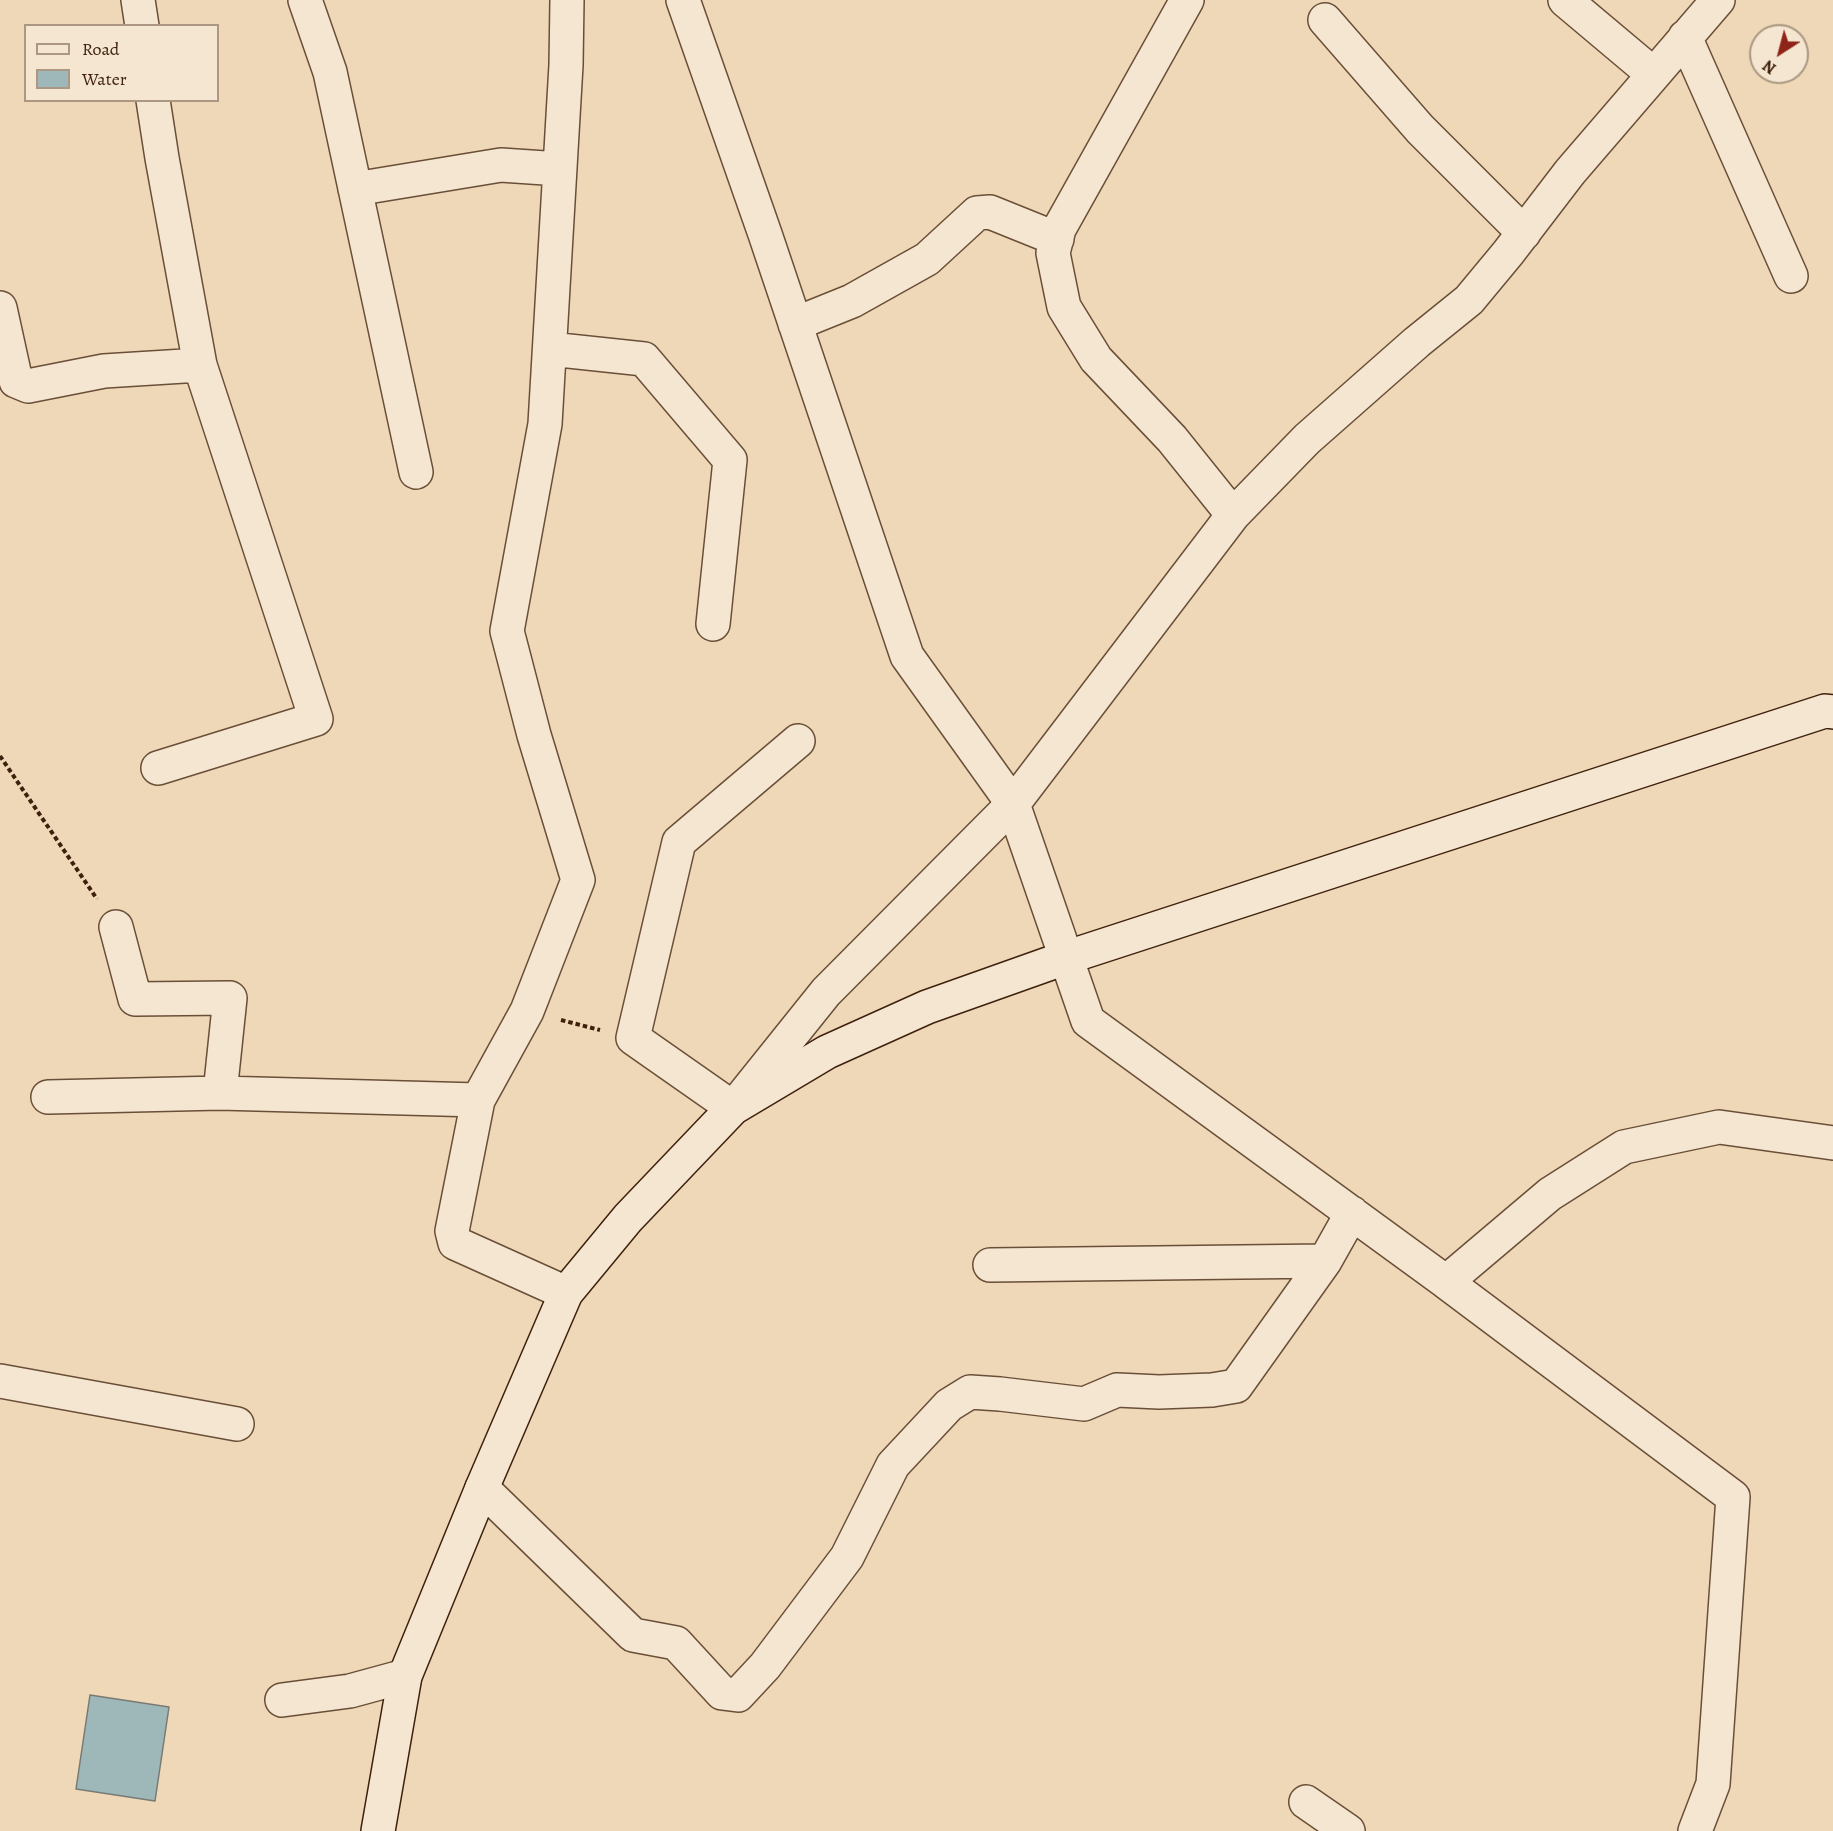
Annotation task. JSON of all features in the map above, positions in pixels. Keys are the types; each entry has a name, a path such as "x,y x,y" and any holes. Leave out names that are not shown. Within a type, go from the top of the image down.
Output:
{"street":[{"path":"138,0 142,24"},
{"path":"305,0 330,72 416,472"},
{"path":"566,1293 455,1243 452,1231 478,1100 527,1011 578,880 534,735 507,631 546,424 566,65 567,0"},
{"path":"683,0 907,656 1013,804 1088,1021 1446,1281 1733,1497 1713,1784 1695,1831"},
{"path":"1187,0 1059,229 1053,253 1064,307 1096,359 1172,439 1233,515"},
{"path":"1565,0 1653,74"},
{"path":"378,1831 405,1676 482,1488 566,1293 628,1218 733,1107 826,992 1013,804 1233,515 1307,439 1417,342 1469,300 1570,172 1718,0"},
{"path":"1325,20 1420,129 1524,233"},
{"path":"1685,37 1791,276"},
{"path":"153,102 200,365 316,720 158,768"},
{"path":"355,189 501,165 560,169"},
{"path":"795,324 852,301 927,260 976,213 990,212 1057,239"},
{"path":"0,308 16,381 28,386 104,371 200,365"},
{"path":"550,349 644,359 730,460 713,624"},
{"path":"733,1107 837,1047 927,1007 1065,958 1825,711 1833,712"},
{"path":"733,1107 633,1038 679,842 798,741"},
{"path":"116,927 135,999 230,999 220,1094"},
{"path":"48,1098 220,1094 478,1100"},
{"path":"1446,1281 1550,1194 1624,1147 1719,1127 1833,1143"},
{"path":"482,1488 633,1635 676,1643 722,1693 738,1695 765,1666 847,1557 893,1465 949,1405 970,1392 1084,1404 1117,1390 1159,1392 1212,1390 1236,1386 1325,1261 1352,1213"},
{"path":"990,1266 1325,1261"},
{"path":"0,1381 237,1424"},
{"path":"282,1700 350,1691 405,1676"},
{"path":"1306,1802 1348,1831"}],"path":[{"path":"0,756 116,927"},
{"path":"527,1011 633,1038"}],"water":[{"path":"90,1695 169,1707 155,1801 76,1789"}]}
